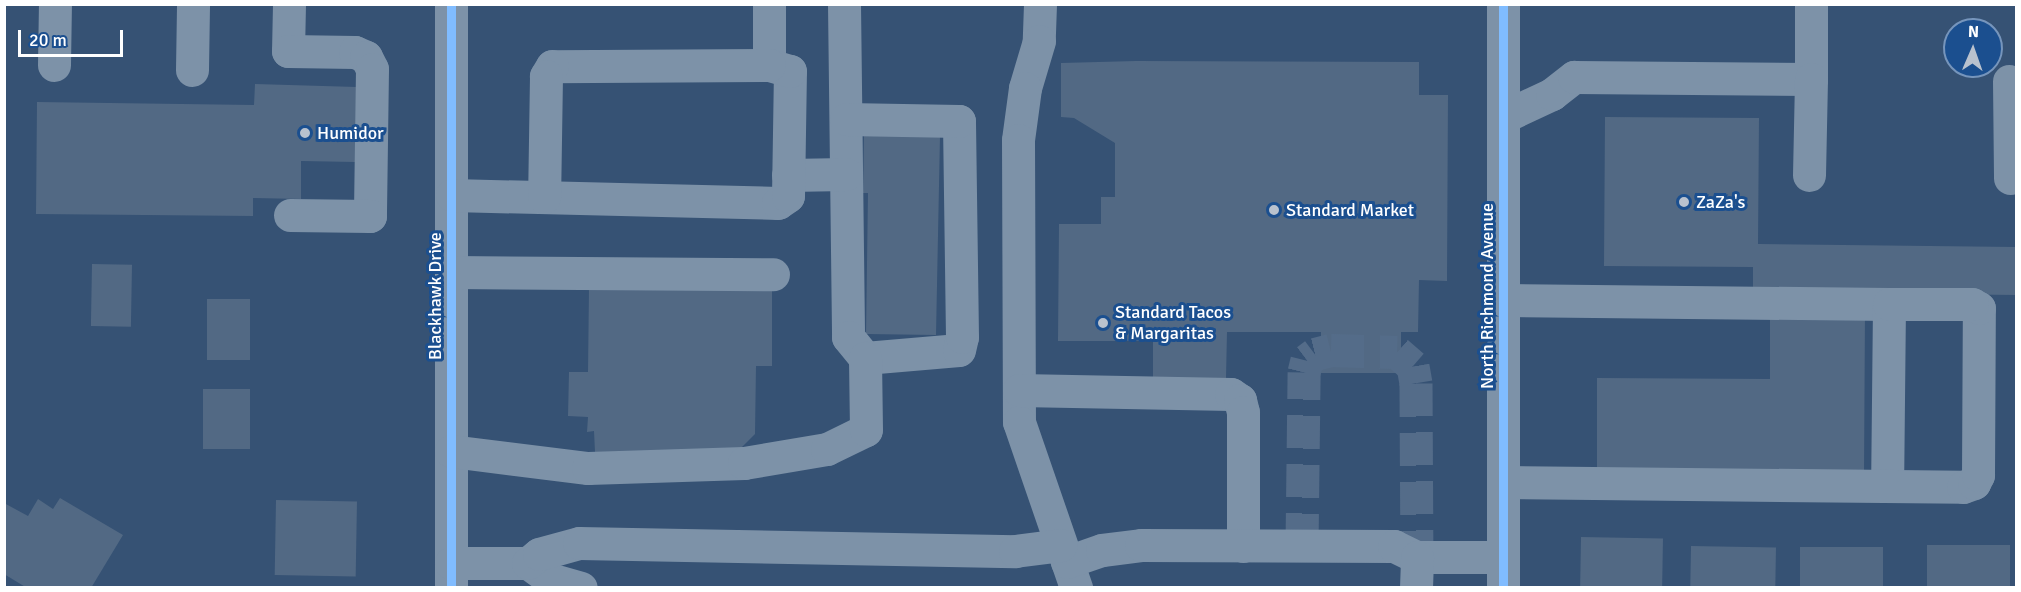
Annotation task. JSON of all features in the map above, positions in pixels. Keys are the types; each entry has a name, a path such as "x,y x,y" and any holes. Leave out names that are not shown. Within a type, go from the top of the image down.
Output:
{"street":[{"path":"54,65 55,4"},
{"path":"192,70 193,4"},
{"path":"289,4 288,51 355,52 366,57 372,69 370,216 290,215"},
{"name":"Blackhawk Drive","path":"451,4 451,575"},
{"path":"769,4 769,65"},
{"path":"452,451 588,468 744,463 827,449 866,430 866,358 848,337 844,4"},
{"path":"1040,4 1039,41 1025,87 1018,140 1019,390 1023,442 1070,574"},
{"name":"North Richmond Avenue","path":"1503,4 1503,572"},
{"path":"1809,175 1811,4"},
{"path":"452,195 778,203 788,196 790,71 769,65 552,66 546,76 544,197"},
{"path":"1503,117 1552,94 1574,77 1811,80"},
{"path":"2009,81 2010,178"},
{"path":"846,119 958,121 962,337 959,350 866,358"},
{"path":"788,175 846,174"},
{"path":"452,272 773,274"},
{"path":"1503,482 1963,487 1974,483 1978,475 1979,308 1972,304 1504,300"},
{"path":"1887,486 1889,304"},
{"path":"1019,390 1231,394 1240,400 1243,412 1243,546"},
{"path":"451,575 528,563 539,554 579,543 1015,551 1070,574"},
{"path":"1070,574 1102,550 1141,545 1394,546 1417,572 1503,572"},
{"path":"528,563 550,579 581,588"}],"building":[{"name":"Standard Market","path":"1419,62 1419,95 1448,95 1447,281 1419,280 1418,332 1401,332 1401,373 1321,373 1321,332 1227,332 1226,378 1153,378 1153,341 1058,341 1059,224 1101,224 1101,197 1115,197 1115,143 1074,118 1061,117 1061,63"},
{"path":"255,84 357,87 355,162 301,161 301,199 253,198 253,216 36,214 37,102 254,105"},
{"path":"1605,117 1759,118 1758,244 2016,247 2016,295 1753,292 1753,267 1604,266"},
{"path":"864,135 940,136 936,335 866,334 868,193 863,193"},
{"path":"92,264 132,265 131,327 91,326"},
{"path":"589,287 772,289 772,366 756,366 755,434 736,453 595,452 594,431 587,432 588,417 568,416 569,372 588,372"},
{"path":"207,299 250,299 250,360 207,360"},
{"path":"1770,311 1865,311 1864,476 1597,475 1597,378 1770,379"},
{"path":"203,389 250,389 250,449 203,449"},
{"path":"60,498 123,535 91,588 27,588 4,574 4,503 28,516 38,499 53,509"},
{"path":"276,500 357,501 356,576 275,575"},
{"path":"1581,537 1663,538 1662,588 1580,588"},
{"path":"1927,545 2010,545 2010,588 1927,588"},
{"path":"1691,546 1776,547 1775,588 1690,588"},
{"path":"1800,547 1883,547 1883,588 1800,588"}],"tunnel":[{"path":"1302,546 1304,372 1307,360 1315,354 1331,350 1397,352 1413,366 1416,383 1417,557"}],"cycle path":[{"path":"451,4 451,588"},
{"path":"1503,4 1503,588"}],"place":[{"name":"Humidor","path":"305,133"},
{"name":"ZaZa's","path":"1684,202"},
{"name":"Standard Market","path":"1274,210"},
{"name":"Standard Tacos & Margaritas","path":"1103,323"}]}
